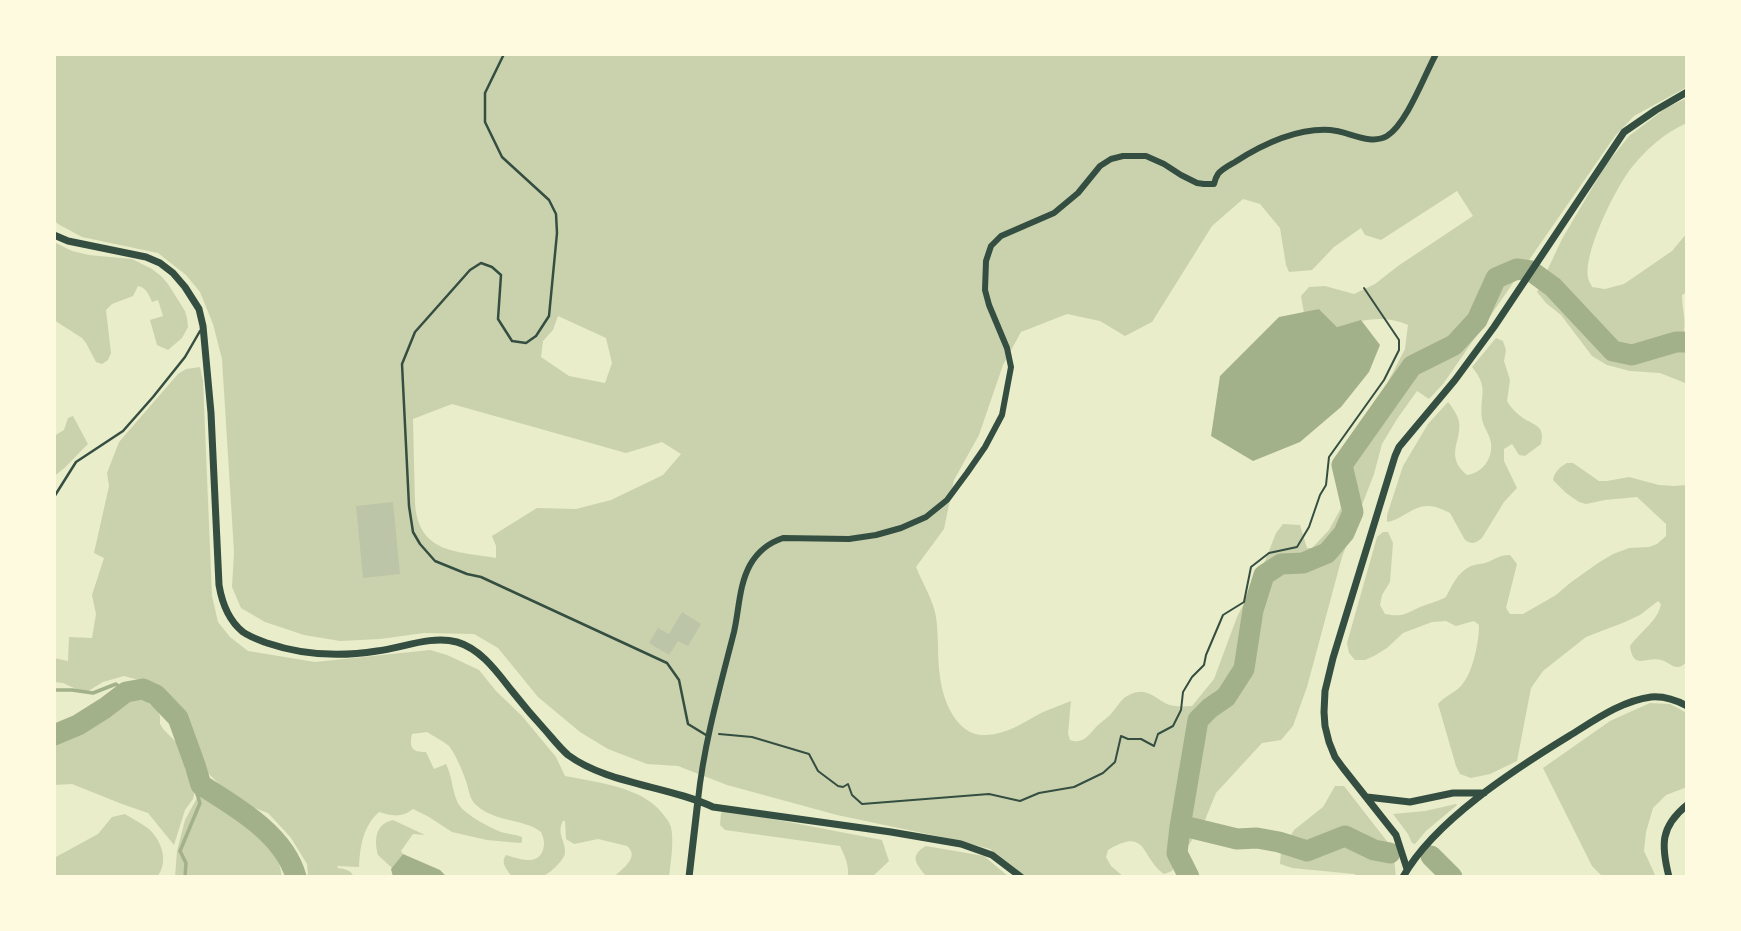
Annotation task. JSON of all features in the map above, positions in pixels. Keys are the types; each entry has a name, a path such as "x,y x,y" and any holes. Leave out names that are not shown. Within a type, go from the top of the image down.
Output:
{"street":[{"path":"688,877 701,774 713,710 749,566 763,548 782,538 849,539 901,528 926,517 947,500 985,447 1002,415 1011,367 1007,348 985,290 986,261 991,246 1001,236 1054,213 1077,194 1100,166 1111,159 1146,156 1191,181 1214,184 1219,172 1271,141 1315,130 1340,131 1376,140 1385,137 1396,129 1403,118 1436,54"},
{"path":"1407,869 1396,835 1343,768 1332,749 1325,726 1325,691 1333,658 1399,447 1455,380 1494,327 1624,132 1687,92"},
{"path":"54,235 68,241 146,257 160,263 185,287 199,309 211,413 219,585 229,616 248,636 286,649 334,655 377,652 441,640 457,642 492,665 534,718 570,756 606,774 698,800 713,807 961,844 992,855 1021,877"},
{"path":"1403,877 1428,843 1485,793 1555,745 1621,705 1653,697 1674,699 1687,706"},
{"path":"1367,797 1410,802 1452,793 1485,793"},
{"path":"1669,877 1663,843 1668,826 1687,805"}],"lane":[{"path":"504,54 485,93 485,122 502,157 549,200 556,214 549,316 536,336 526,343 512,341 498,319 501,275 492,267 481,263 470,270 415,332 402,364 409,506 413,532 435,561 481,577 667,663 679,680 688,724 709,736"},
{"path":"54,497 76,462 123,430 153,397 185,357 203,326"}],"path":[{"path":"709,736 719,734 752,737 809,754 818,771 838,786 848,784 852,795 862,804 989,794 1020,800 1039,793 1074,787 1103,773 1115,762 1121,736 1141,739 1154,746 1158,734 1173,726 1181,710 1183,692 1192,677 1204,665 1223,615 1244,602 1251,568 1269,553 1297,547 1309,527 1326,485 1329,457 1384,380 1399,350 1399,340 1364,288"}],"shaded area":[{"path":"54,54 1687,54 1687,87 1634,116 1615,136 1443,384 1429,399 1417,391 1397,419 1382,444 1374,474 1342,557 1307,687 1293,726 1281,740 1262,743 1216,793 1205,820 1172,871 1164,874 1142,847 1130,841 1108,850 1106,857 1111,866 1124,877 1021,877 990,849 837,815 727,785 678,766 647,764 608,749 580,732 538,697 498,648 474,634 424,633 340,641 304,635 265,622 241,608 232,587 234,552 222,359 213,324 200,292 186,275 158,253 82,237 54,220","holes":["1457,191 1473,216 1375,284 1354,294 1325,286 1309,287 1301,296 1304,313 1319,309 1337,327 1381,319 1408,325 1405,349 1368,420 1340,456 1336,480 1341,508 1329,530 1312,548 1307,548 1300,525 1283,524 1276,533 1263,566 1237,617 1214,679 1192,706 1169,705 1148,693 1136,692 1123,699 1086,738 1079,741 1070,740 1068,733 1071,701 1001,733 976,734 959,724 944,696 939,670 935,611 916,567 944,529 954,480 979,435 1003,365 1021,332 1067,314 1100,321 1125,336 1152,322 1212,226 1243,199 1260,204 1280,228 1289,272 1312,270 1334,247 1361,228 1365,235 1381,240","558,316 606,338 612,363 605,383 569,376 541,357 543,341 553,330","452,404 626,453 662,442 681,454 663,475 611,500 576,509 537,508 492,536 496,546 496,558 442,547 424,533 415,504 413,419"]},
{"path":"1687,98 1687,123 1650,147 1632,167 1618,189 1596,236 1588,266 1588,277 1592,287 1605,289 1624,284 1672,251 1687,233 1687,292 1682,295 1683,336 1687,337 1687,387 1685,383 1660,373 1630,371 1607,365 1592,356 1561,315 1537,292 1562,239 1605,166 1629,136 1666,108"},
{"path":"54,242 72,251 89,255 132,259 152,269 168,284 185,311 188,327 182,338 168,350 157,345 150,320 163,316 158,300 152,302 145,290 138,286 133,296 112,304 106,310 111,353 108,360 102,364 96,362 82,338 54,320"},
{"path":"1319,309 1337,327 1361,320 1380,345 1369,372 1341,407 1300,442 1253,461 1211,436 1220,376 1279,317"},
{"path":"1496,338 1503,341 1506,350 1504,361 1510,380 1507,401 1518,414 1538,427 1542,433 1541,444 1525,456 1519,455 1512,444 1504,449 1504,461 1517,488 1504,502 1482,538 1474,543 1465,540 1450,513 1434,507 1423,506 1387,522 1403,466 1428,424 1448,402 1459,422 1455,455 1460,468 1467,475 1473,474 1487,462 1491,445 1482,419 1483,392 1481,381 1472,367"},
{"path":"200,367 203,381 212,596 218,622 230,637 248,651 315,662 430,650 479,670 556,757 565,776 631,791 653,804 662,813 672,833 669,877 614,877 631,858 631,850 627,846 598,839 574,844 566,839 563,821 560,830 565,853 559,864 541,877 512,877 506,869 504,858 506,855 528,860 537,858 544,848 541,832 526,824 492,815 476,805 451,749 427,732 412,734 411,746 417,751 426,752 434,769 446,764 460,806 490,827 522,837 522,842 487,840 452,832 413,809 397,815 379,812 366,830 359,867 337,866 349,871 354,877 307,877 307,864 291,838 268,813 236,801 208,773 177,705 146,682 124,676 103,682 85,693 54,682 54,658 68,661 69,637 92,638 96,614 92,595 104,558 94,553 109,486 107,473 119,442 178,374 186,369"},
{"path":"73,416 88,444 54,476 54,436 64,430 68,418"},
{"path":"1567,463 1573,463 1599,481 1629,477 1659,485 1687,485 1687,662 1676,667 1656,659 1637,660 1632,654 1630,646 1653,621 1661,604 1658,601 1640,615 1586,637 1543,671 1531,688 1517,761 1490,774 1471,778 1460,774 1456,766 1438,704 1461,686 1469,673 1479,625 1474,621 1456,626 1446,621 1432,622 1403,633 1387,648 1365,660 1355,660 1349,653 1347,643 1377,537 1388,532 1393,543 1390,582 1382,595 1380,605 1385,614 1402,615 1443,599 1466,569 1510,555 1517,564 1506,608 1510,614 1523,614 1556,595 1613,554 1629,548 1649,547 1666,536 1666,524 1637,497 1586,504 1566,493 1553,480 1558,470"},
{"path":"130,695 157,709 160,724 183,749 185,769 195,791 185,810 174,845 148,813 72,784 54,785 54,739 61,739"},
{"path":"1650,703 1670,704 1687,713 1687,787 1666,795 1653,808 1644,851 1656,877 1603,877 1592,866 1543,768 1610,721"},
{"path":"1335,786 1344,786 1393,849 1396,877 1360,877 1280,864 1281,852 1294,830 1323,807"},
{"path":"204,794 266,842 278,860 282,877 175,877 177,851 185,820 198,796"},
{"path":"1456,804 1415,844 1393,814 1425,811"},
{"path":"726,810 882,840 889,861 872,877 848,877 848,868 840,846 725,830 720,825 721,813"},
{"path":"125,814 150,830 158,840 163,865 157,877 54,877 54,858 98,834 112,817"},
{"path":"393,820 425,835 413,834 392,868 378,855 376,844 379,829"},
{"path":"926,846 984,856 1009,877 927,877 916,861 917,853"},
{"path":"403,854 440,870 447,877 393,877 391,869"}],"building":[{"path":"393,502 400,574 363,578 356,506"},
{"path":"682,612 701,624 688,646 678,641 669,655 649,643 658,628 669,634"}],"waterway":[{"path":"1189,877 1177,853 1198,720 1226,697 1244,669 1253,610 1264,575 1281,564 1303,563 1327,553 1344,533 1353,512 1342,465 1412,366 1454,345 1477,320 1496,278 1517,269 1531,271 1553,287 1613,351 1632,355 1676,342 1687,342"},
{"path":"54,690 93,693 116,684 126,692"},
{"path":"54,735 78,725 126,692 143,689 156,695 178,718 201,785 243,812 270,835 290,862 296,877"},
{"path":"185,877 186,863 180,851 200,803 197,794 201,785"},
{"path":"1180,827 1237,839 1257,838 1279,842 1307,851 1345,836 1374,850 1390,853"},
{"path":"1431,856 1452,877"}]}
